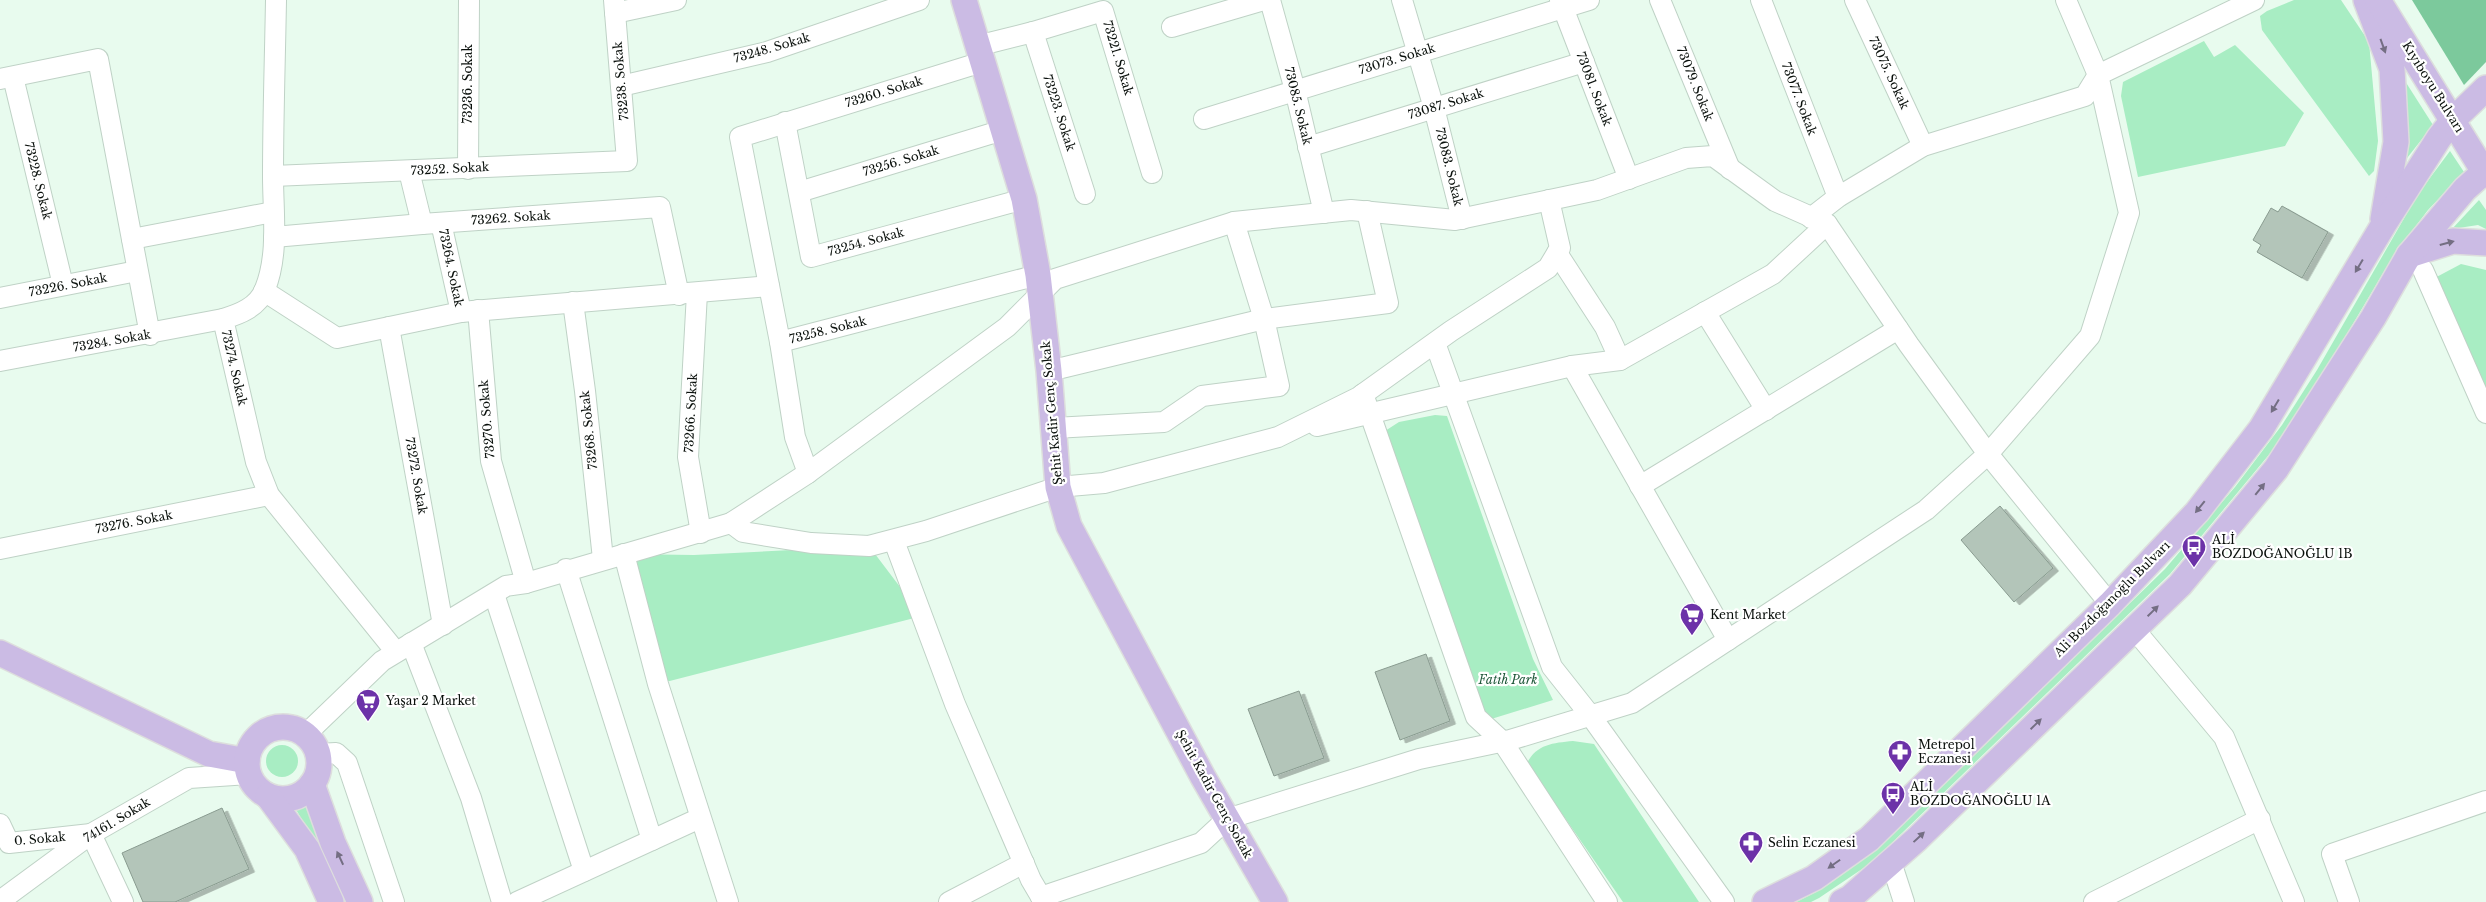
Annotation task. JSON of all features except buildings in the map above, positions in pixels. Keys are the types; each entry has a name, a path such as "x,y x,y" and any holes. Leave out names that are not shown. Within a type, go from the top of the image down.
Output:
{"main road":[{"name":"Şehit Kadir Genç Sokak","path":"964,0 1024,199 1039,283 1049,371 1058,487 1069,526 1227,819 1275,902"},
{"path":"2366,0 2392,69 2396,142 2382,214 2384,224"},
{"name":"Kıyıboyu Bulvarı","path":"2378,0 2484,168"},
{"name":"Ali Bozdoğanoğlu Bulvarı","path":"1765,902 1814,878 1869,839 2110,604 2197,512 2261,429 2384,224 2456,124 2486,88"},
{"path":"2416,262 2409,244 2460,181 2484,168"},
{"path":"1842,902 1850,898 1891,862 2180,585 2276,469 2373,318 2416,262 2453,241 2486,243"},
{"path":"0,653 209,754 248,767"},
{"path":"268,796 288,799 305,791 312,784 319,765 312,745 296,730 274,728 255,740 248,767 256,787 268,796 307,849 332,902"},
{"path":"312,784 333,842 360,902"}],"street":[{"name":"73274. Sokak","path":"276,0 273,176 274,237 270,274 264,291 255,304 223,319 256,462 269,495 404,647 471,798 502,902"},
{"name":"73236. Sokak","path":"468,169 469,0"},
{"path":"615,6 676,0"},
{"name":"73248. Sokak","path":"621,86 767,52 919,0"},
{"path":"1172,27 1264,0"},
{"name":"73085. Sokak","path":"1270,0 1295,90 1324,213"},
{"name":"73083. Sokak","path":"1402,0 1434,108 1462,219"},
{"name":"73073. Sokak","path":"1204,118 1418,52 1562,4 1589,0"},
{"name":"73079. Sokak","path":"1660,0 1730,169"},
{"name":"73077. Sokak","path":"1761,0 1838,197"},
{"name":"73075. Sokak","path":"1855,0 1923,146"},
{"path":"894,541 955,704 1024,864 1043,899 1201,843 1227,819 1419,759 1502,741 1632,703 1926,510 1988,454 2090,336 2129,213 2098,75 2066,0"},
{"path":"731,522 743,532 811,543 869,546 894,541 1058,487 1104,483 1282,435 1370,414 1572,366 1620,360 1773,274 1838,197 1923,146 2085,96 2098,75 2247,1"},
{"name":"73081. Sokak","path":"1562,4 1629,179"},
{"name":"73238. Sokak","path":"615,6 627,161"},
{"name":"73221. Sokak","path":"980,54 1033,32 1104,11 1152,173"},
{"name":"73223. Sokak","path":"1033,32 1085,194"},
{"name":"73260. Sokak","path":"785,122 980,54"},
{"path":"7,78 98,59 150,335"},
{"name":"73087. Sokak","path":"1308,147 1584,62"},
{"name":"73228. Sokak","path":"7,78 63,286"},
{"name":"73254. Sokak","path":"785,122 811,257 1024,199"},
{"name":"73258. Sokak","path":"785,122 740,137 780,342 1039,283"},
{"name":"73256. Sokak","path":"799,192 1004,130"},
{"path":"394,902 347,763 336,753 312,745 382,661 506,586 526,583 566,569 701,533 731,522 808,473 1007,327 1030,305 1039,283 1234,222 1351,210 1455,220 1597,190 1686,158 1713,156 1775,201 1819,221 1988,454 2110,604"},
{"name":"73252. Sokak","path":"273,176 627,161"},
{"name":"73264. Sokak","path":"409,171 469,311"},
{"path":"1282,435 1363,394 1435,342 1548,268 1560,248 1550,200"},
{"name":"73262. Sokak","path":"274,237 432,223 660,207 688,294"},
{"path":"1049,371 1264,319 1388,303 1367,211"},
{"path":"132,239 273,212"},
{"path":"1054,428 1164,422 1202,396 1279,386 1264,319 1234,222"},
{"path":"1557,253 1605,327 1620,360"},
{"path":"2416,262 2486,413"},
{"name":"73226. Sokak","path":"0,298 137,271"},
{"path":"264,291 337,338 469,311 769,286"},
{"name":"73266. Sokak","path":"688,294 688,457 701,533"},
{"name":"73268. Sokak","path":"573,302 586,391 603,559"},
{"name":"73270. Sokak","path":"469,311 491,461 526,583"},
{"path":"1706,312 1766,410"},
{"name":"73284. Sokak","path":"0,361 150,335 223,319"},
{"name":"73272. Sokak","path":"389,327 443,625"},
{"path":"1640,486 1898,329"},
{"path":"780,342 796,437 808,473"},
{"path":"1435,342 1552,666 1590,715 1724,902"},
{"path":"1572,366 1728,640"},
{"path":"1363,394 1476,716 1502,741 1607,902"},
{"name":"73276. Sokak","path":"0,549 269,495"},
{"path":"624,554 658,684 728,902"},
{"path":"566,569 652,840"},
{"path":"494,594 584,871"},
{"path":"2134,629 2224,737 2294,902"},
{"name":"74161. Sokak","path":"0,901 91,834 189,778 248,767"},
{"path":"2349,902 2332,854 2486,801"},
{"path":"517,902 700,818"},
{"path":"2094,902 2260,819"},
{"name":"0. Sokak","path":"0,824 5,846 91,834"},
{"path":"91,834 123,902"},
{"path":"1891,862 1904,902"},
{"path":"949,902 1024,864"}],"green space":[{"path":"2294,0 2341,0 2369,42 2378,141 2374,171 2369,176 2262,30 2260,16 2267,11"},
{"path":"2204,41 2214,57 2235,45 2304,113 2285,146 2138,177 2121,96 2123,82"},
{"path":"2398,70 2433,125 2400,167"},
{"path":"2450,151 2464,172 2428,210 2395,253 2322,376 2277,445 2170,574 1871,863 1819,898 1811,902 1796,902 1816,892 1884,843 2165,569 2235,487 2282,425 2317,370 2418,194"},
{"path":"2479,200 2486,210 2486,229 2478,225 2452,229"},
{"path":"2461,264 2486,270 2486,425 2429,281"},
{"name":"Fatih Park","path":"1435,415 1447,416 1533,659 1553,700 1488,720 1385,431 1399,422"},
{"path":"869,546 922,616 658,684 624,554 694,555"},
{"path":"1573,741 1594,744 1699,902 1623,902 1527,763 1541,748 1552,744"},
{"path":"282,745 288,746 293,750 297,755 297,767 293,772 288,776 282,777 276,776 271,772 267,767 266,761 267,755 271,750 276,746"},
{"path":"308,801 347,902 344,902 319,849 294,806"}],"shaded area":[{"path":"2412,0 2486,0 2486,62 2464,85"}],"place":[{"name":"ALİ BOZDOĞANOĞLU 1B","path":"2194,568"},
{"name":"Kent Market","path":"1692,636"},
{"name":"Yaşar 2 Market","path":"368,722"},
{"name":"Metrepol Eczanesi","path":"1900,773"},
{"name":"ALİ BOZDOĞANOĞLU 1A","path":"1893,815"},
{"name":"Selin Eczanesi","path":"1751,864"}]}
